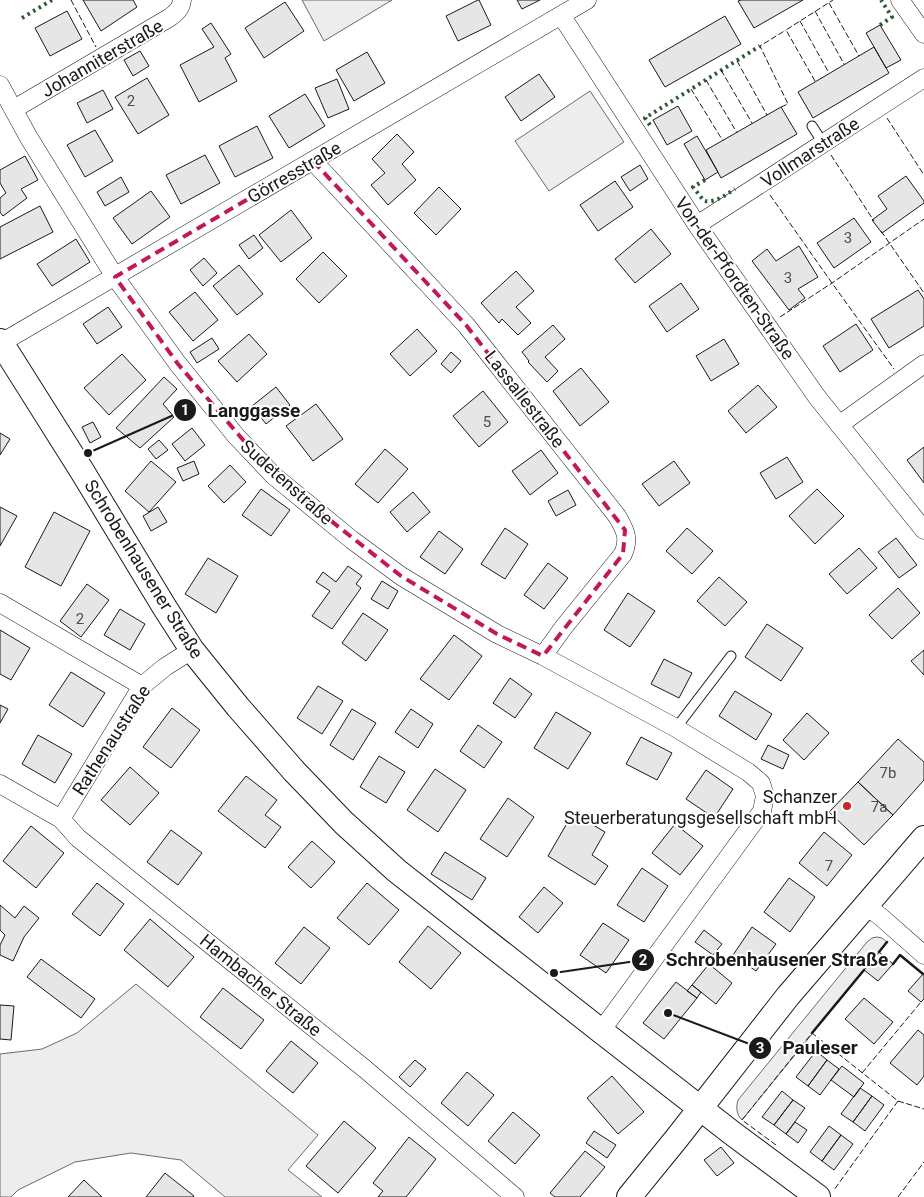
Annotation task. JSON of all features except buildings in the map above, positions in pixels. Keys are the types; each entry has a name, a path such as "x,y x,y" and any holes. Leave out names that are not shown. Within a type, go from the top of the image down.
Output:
{"street":[{"name":"Johanniterstraße","path":"14,109 169,18 177,12 182,4 182,0"},
{"name":"Görresstraße","path":"1,342 587,0"},
{"path":"900,0 924,34"},
{"name":"Von-der-Pfordten-Straße","path":"561,15 697,225 818,397 924,530"},
{"name":"Vollmarstraße","path":"697,225 924,78"},
{"name":"Sudetenstraße","path":"0,85 29,138 115,277 178,364 236,436 274,476 352,540 401,576 497,634 543,656 676,728 748,772 761,783 765,796 762,811 601,1031"},
{"name":"Lassallestraße","path":"313,161 466,325 617,516 625,530 627,538 623,554 563,628 543,656"},
{"name":"Schrobenhausener Straße","path":"1,342 82,471 164,608 192,650 238,707 294,771 344,823 397,871 700,1108 818,1197"},
{"path":"839,425 924,364"},
{"path":"0,603 142,686"},
{"name":"Rathenaustraße","path":"61,819 142,686 165,667 192,650"},
{"name":"Hambacher Straße","path":"0,784 61,819 78,838 365,1069 515,1197"},
{"path":"629,1197 788,996 924,838"},
{"path":"865,905 924,955"}],"lane":[{"path":"812,126 823,143"},
{"path":"676,728 731,656"}],"highlighted area":[{"path":"313,161 466,325 625,530 623,554 543,656 497,634 401,576 274,476 178,364 115,277"}],"shaded area":[{"path":"302,0 392,0 324,41"},
{"path":"590,91 624,142 549,191 515,141"},
{"path":"877,937 887,942 742,1120 737,1110 738,1100 867,942"},
{"path":"136,984 318,1135 288,1170 322,1197 225,1197 181,1160 131,1153 75,1162 18,1190 11,1197 0,1197 0,1054 42,1049 77,1033"}],"hedge":[{"path":"22,18 52,0"},
{"path":"880,25 892,17 881,0"},
{"path":"650,125 645,118 760,46"},
{"path":"705,180 693,187 704,201 716,200 735,189"}],"fence":[{"path":"71,0 96,47"},
{"path":"815,81 786,30 833,0"},
{"path":"829,3 859,56"},
{"path":"815,11 844,64"},
{"path":"800,21 829,73"},
{"path":"781,107 788,104 760,46 786,30"},
{"path":"737,61 767,115"},
{"path":"721,70 752,123"},
{"path":"706,80 737,133"},
{"path":"691,89 723,141"},
{"path":"887,118 924,175"},
{"path":"831,155 874,221"},
{"path":"770,195 894,369"},
{"path":"780,317 924,219"},
{"path":"881,231 924,293"},
{"path":"862,1073 921,1002"},
{"path":"776,1145 742,1120 812,1033 898,1101 834,1190"},
{"path":"898,1101 924,1109"},
{"path":"898,1197 924,1162"}],"wall":[{"path":"879,952 887,942"},
{"path":"893,964 900,955 923,974"},
{"path":"812,1033 864,970"}],"place":[{"name":"Langgasse","path":"88,453"},
{"name":"Schanzer Steuerberatungsgesellschaft mbH","path":"847,806"},
{"name":"Schrobenhausener Straße","path":"554,973"},
{"name":"Pauleser","path":"668,1013"}]}
